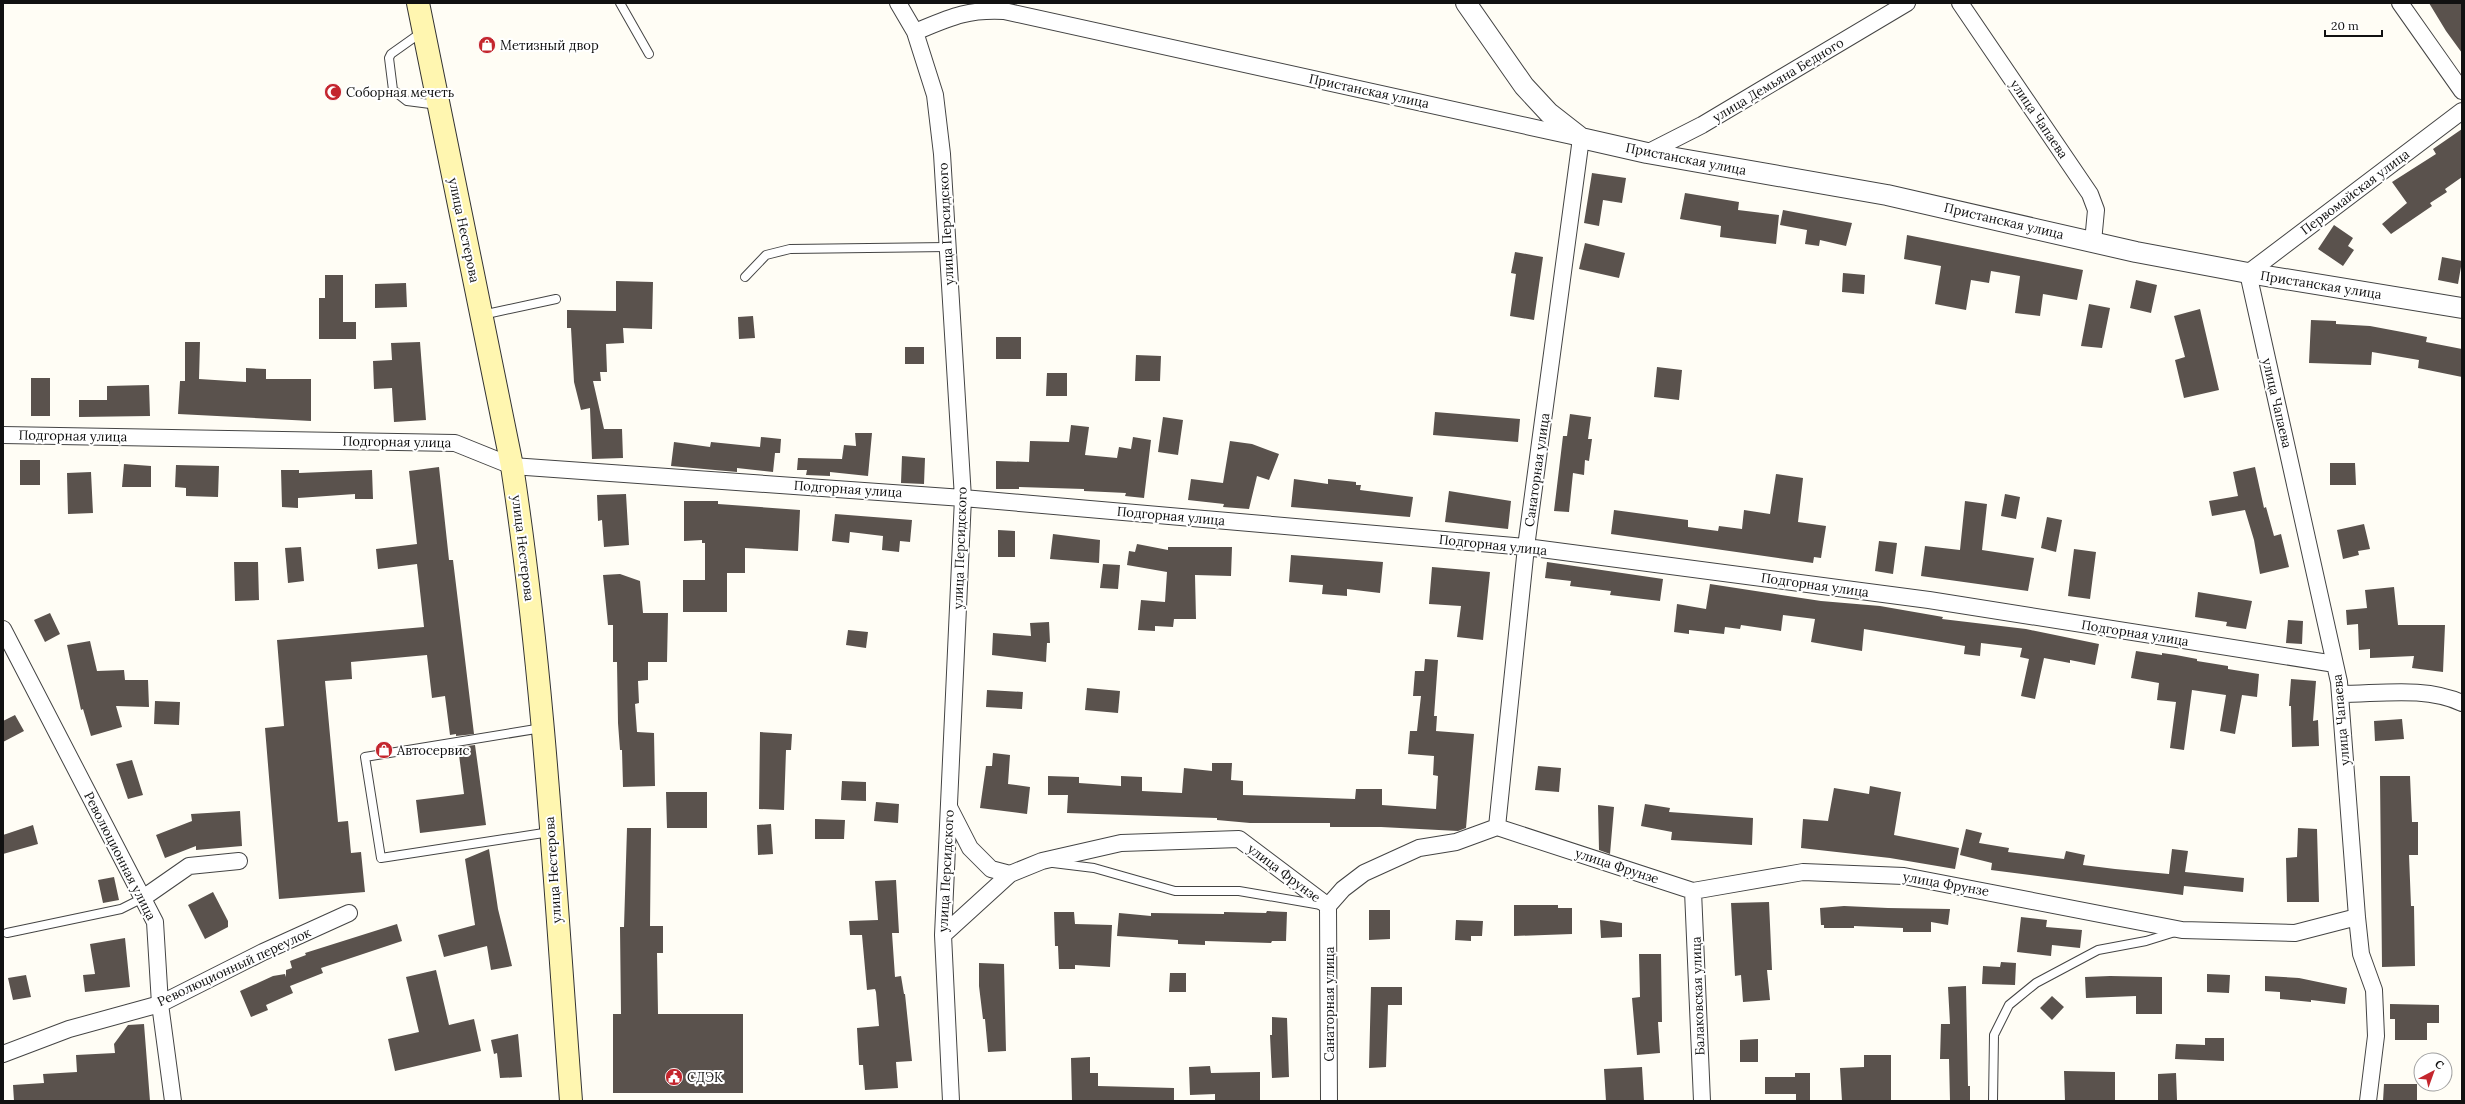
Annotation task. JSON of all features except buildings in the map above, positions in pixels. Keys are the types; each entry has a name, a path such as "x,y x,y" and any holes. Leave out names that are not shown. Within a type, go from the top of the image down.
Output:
{"main road":[{"name":"улица Нестерова","path":"418,3 512,466 522,535 543,728 570,1101"}],"street":[{"name":"улица Персидского","path":"898,3 915,32 935,95 942,154 963,498 943,935 951,1101"},
{"path":"1466,3 1524,86 1549,113 1582,138"},
{"name":"улица Демьяна Бедного","path":"1647,153 1702,126 1907,3"},
{"name":"улица Чапаева","path":"1960,3 2090,194 2096,210 2093,242"},
{"path":"2400,3 2462,91"},
{"name":"Пристанская улица","path":"915,32 961,12 984,10 1004,11 1647,153 1887,195 2093,242 2248,274 2462,308"},
{"name":"Первомайская улица","path":"2248,274 2462,111"},
{"name":"Санаторная улица","path":"1497,828 1526,547 1582,138"},
{"name":"улица Чапаева","path":"2248,274 2335,664 2340,694 2361,954 2374,990 2376,1036 2368,1101"},
{"name":"Подгорная улица","path":"3,435 455,443 512,466 963,498 1526,547 1929,600 2335,664"},
{"name":"Революционная улица","path":"3,629 155,922 160,1004 173,1101"},
{"path":"2340,694 2418,692 2447,696 2462,703"},
{"path":"949,806 970,848 991,869 1010,874"},
{"name":"улица Фрунзе","path":"943,935 1010,874 1042,861 1121,843 1239,839 1328,906 1343,889 1364,873 1419,848 1456,842 1497,828 1693,891 1803,872 1904,876 2182,930 2295,933 2357,917"},
{"path":"143,898 189,866 239,861"},
{"name":"Балаковская улица","path":"1693,891 1702,1101"},
{"name":"Санаторная улица","path":"1328,906 1329,1101"},
{"name":"Революционный переулок","path":"3,1054 69,1029 160,1004 263,952 349,913"}],"lane":[{"path":"620,3 649,54"},
{"path":"424,31 395,51 389,58 393,90 407,101 438,105"},
{"path":"745,277 766,255 790,249 947,247"},
{"path":"481,316 556,299"},
{"path":"543,728 364,757 381,858 550,832"},
{"path":"1042,861 1094,868 1175,891 1238,891 1328,906"},
{"path":"7,933 121,909 143,898"},
{"path":"1993,1101 1994,1035 2009,1005 2036,983 2098,950 2146,941 2182,930"}],"place":[{"name":"Метизный двор","path":"487,45"},
{"name":"Соборная мечеть","path":"333,92"},
{"name":"Автосервис","path":"384,750"},
{"name":"СДЭК","path":"674,1077"}]}
